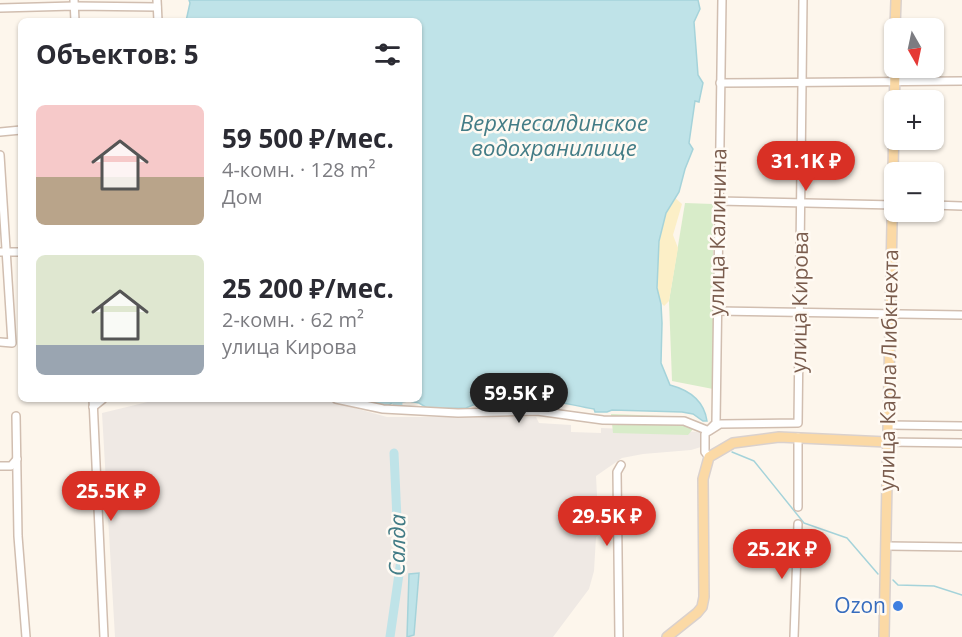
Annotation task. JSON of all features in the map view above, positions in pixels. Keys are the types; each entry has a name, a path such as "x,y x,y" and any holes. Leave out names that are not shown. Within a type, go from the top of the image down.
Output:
{"main road":[{"path":"895,18 896,0"},
{"name":"улица Карла Либкнехта","path":"893,162 894,78"},
{"name":"улица Карла Либкнехта","path":"884,637 892,222"},
{"path":"667,637 702,607 704,597 704,479 709,457 733,443 779,437 887,442"}],"street":[{"name":"улица Калинина","path":"709,457 705,452 705,434 716,423 722,0"},
{"name":"улица Кирова","path":"709,431 720,424 798,423 803,0"},
{"path":"74,3 75,18"},
{"path":"0,8 74,3 157,3 158,18"},
{"path":"720,83 962,81"},
{"path":"0,132 18,130"},
{"path":"0,155 4,252 12,343 0,342"},
{"path":"718,201 884,206"},
{"path":"944,206 962,206"},
{"path":"717,311 962,315"},
{"path":"350,402 383,409 458,413 537,411 603,420 684,422 709,431"},
{"path":"93,403 104,637"},
{"path":"16,416 18,536 26,637"},
{"path":"888,425 962,426"},
{"path":"798,437 798,507"},
{"path":"887,442 962,442"},
{"path":"0,466 11,466 17,459"},
{"path":"619,637 617,472 621,465"},
{"path":"794,637 798,524"},
{"path":"886,546 962,547"}],"shaded area":[{"path":"148,402 333,402 387,417 536,417 539,423 571,425 571,432 601,433 601,428 702,432 701,447 622,458 596,476 599,535 596,537 594,571 589,589 553,637 115,637 102,413"}],"green space":[{"path":"685,203 713,204 713,389 672,381 669,301"},
{"path":"611,414 665,416 693,429 688,435 613,433"}],"sand":[{"path":"674,197 682,204 673,235 678,248 669,301 664,306 660,299 657,276 660,234 665,214"}],"water":[{"name":"Верхнесалдинское водохранилище","path":"189,0 698,0 700,9 694,22 698,75 703,83 699,102 695,101 689,143 693,149 679,192 666,213 659,241 657,288 661,304 661,363 670,385 695,397 703,407 707,421 693,414 682,412 612,410 595,412 594,409 539,400 536,397 520,394 501,403 473,405 466,408 429,409 414,402 422,402 422,18 187,18"},
{"name":"Верхнесалдинское водохранилище","path":"372,402 400,402 392,403 386,407"},
{"path":"419,573 414,635 407,637 409,574"}],"waterway":[{"path":"732,452 754,461 804,523 847,538 878,574"},
{"name":"Салда","path":"390,637 402,553 397,519 394,453"},
{"path":"893,580 898,585 934,586 962,595"}],"place":[{"name":"Ozon","path":"898,606"}]}
